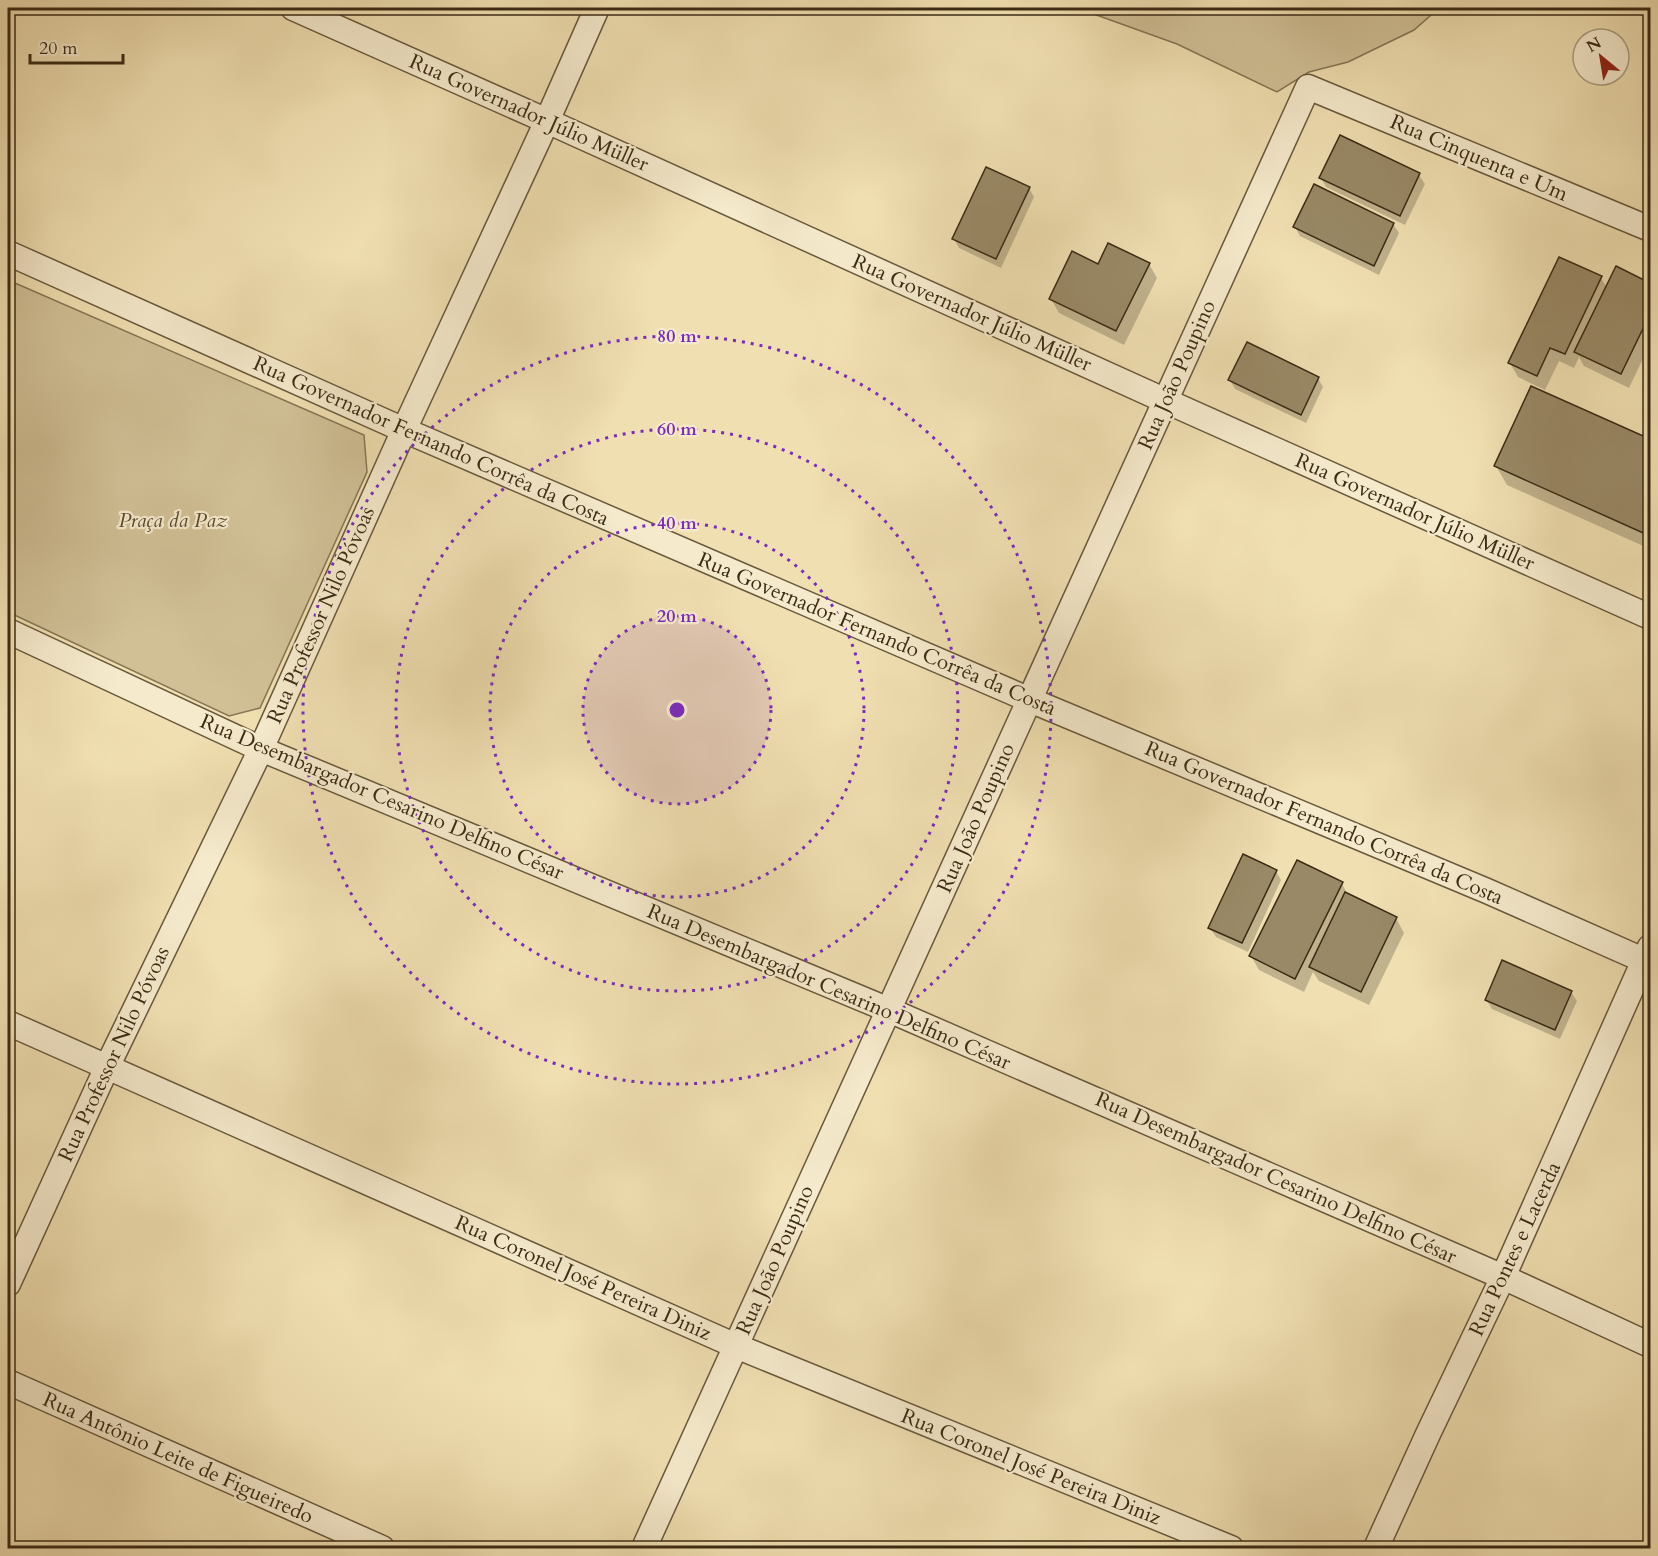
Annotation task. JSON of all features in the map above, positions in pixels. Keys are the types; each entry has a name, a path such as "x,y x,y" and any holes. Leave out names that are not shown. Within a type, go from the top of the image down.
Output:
{"street":[{"name":"Rua Governador Júlio Müller","path":"293,8 1650,617"},
{"name":"Rua Professor Nilo Póvoas","path":"8,1284 107,1067 261,749 597,8"},
{"name":"Rua Cinquenta e Um","path":"1308,87 1650,229"},
{"name":"Rua João Poupino","path":"644,1548 1308,87"},
{"name":"Rua Governador Fernando Corrêa da Costa","path":"8,253 405,430 1030,700 1648,957"},
{"name":"Rua Desembargador Cesarino Delfino César","path":"8,631 261,749 889,1010 1503,1277 1650,1345"},
{"name":"Rua Pontes e Lacerda","path":"1376,1548 1503,1277 1648,957"},
{"name":"Rua Coronel José Pereira Diniz","path":"8,1023 736,1346 1231,1548"},
{"name":"Rua Antônio Leite de Figueiredo","path":"8,1382 382,1548"}],"green space":[{"path":"1077,8 1439,8 1414,30 1348,62 1309,72 1277,92 1177,44"},
{"name":"Praça da Paz","path":"8,280 364,435 367,472 260,708 229,716 8,612"}],"building":[{"path":"1340,135 1420,173 1400,216 1319,178"},
{"path":"986,167 1030,187 996,259 952,239"},
{"path":"1314,184 1394,223 1374,266 1293,227"},
{"path":"1108,243 1150,263 1116,331 1049,299 1072,251 1098,264"},
{"path":"1559,257 1602,276 1565,354 1550,348 1537,376 1508,363"},
{"path":"1616,266 1650,283 1650,314 1621,374 1574,352"},
{"path":"1247,342 1319,377 1301,415 1228,380"},
{"path":"1531,386 1650,439 1650,536 1494,466"},
{"path":"1243,854 1277,870 1242,943 1208,928"},
{"path":"1297,860 1343,882 1295,979 1249,956"},
{"path":"1345,892 1397,917 1361,992 1309,967"},
{"path":"1502,960 1572,991 1555,1030 1485,1000"}]}
